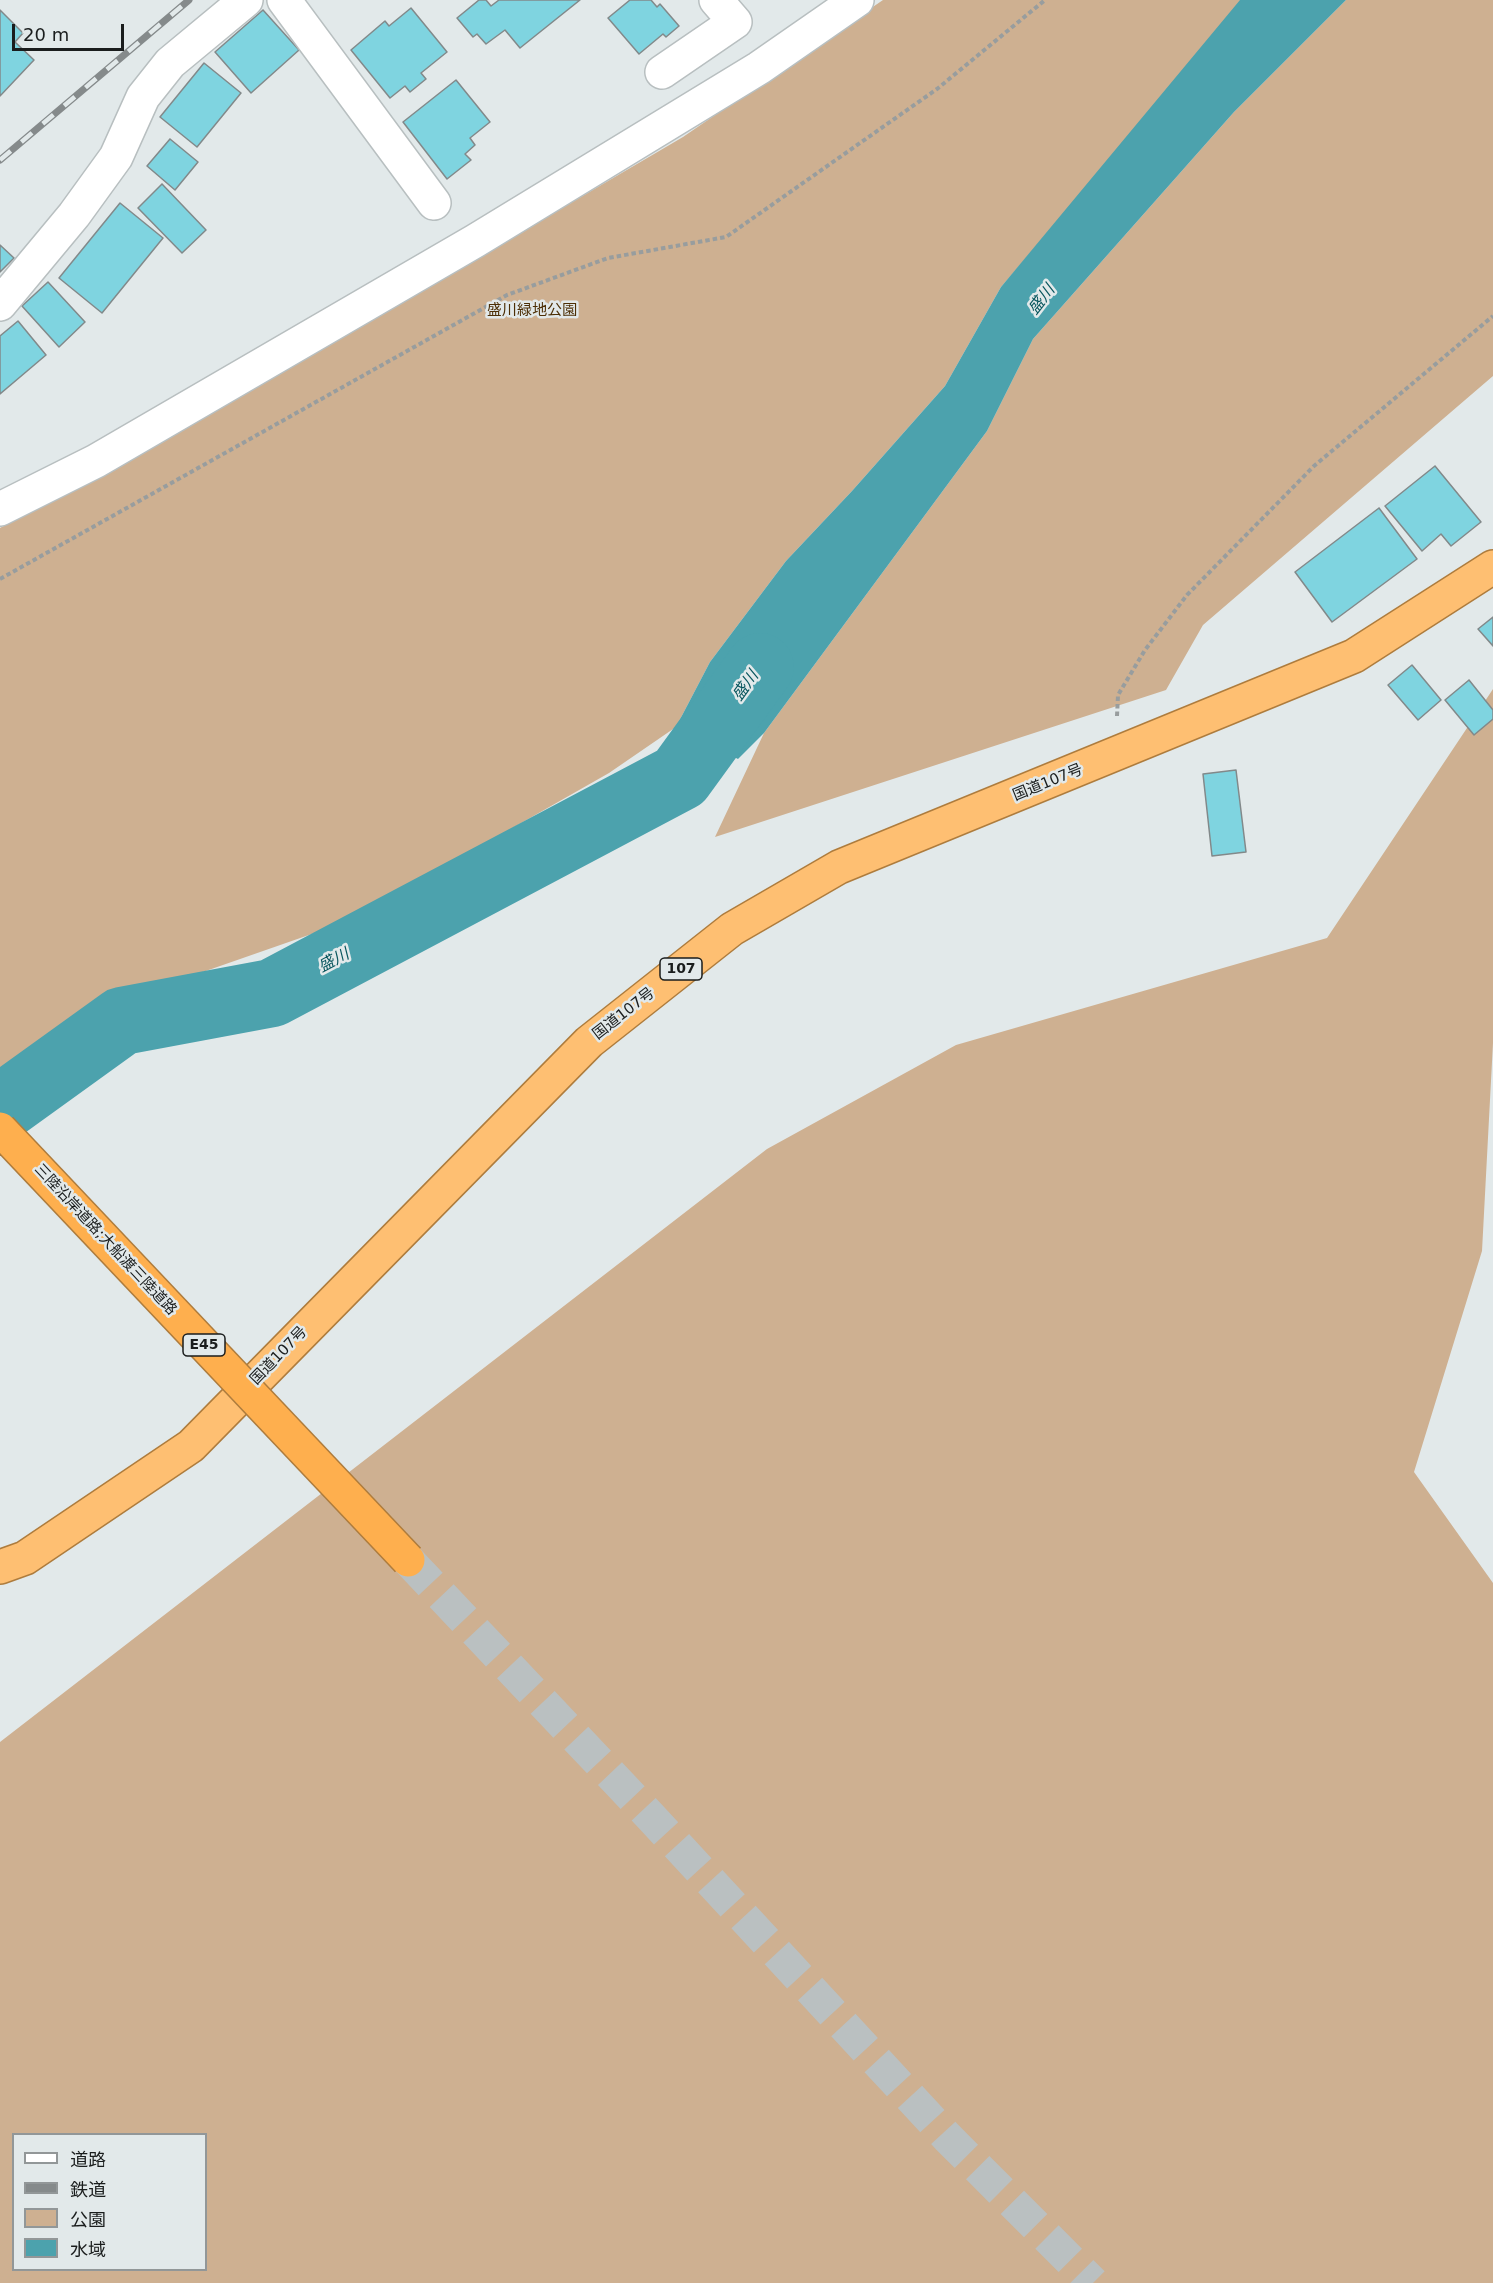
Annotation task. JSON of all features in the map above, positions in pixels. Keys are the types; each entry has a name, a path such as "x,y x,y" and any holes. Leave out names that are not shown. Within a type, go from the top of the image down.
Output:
{"highway":[{"name":"国道107号","path":"0,1567 25,1558 190,1446 589,1042 732,929 840,867 1354,656 1493,567"},
{"name":"三陸沿岸道路;大船渡三陸道路","path":"0,1129 408,1560"}],"street":[{"path":"0,304 74,215 116,157 143,97 170,63 246,0"},
{"path":"284,0 434,203"},
{"path":"663,72 735,22 716,0"},
{"path":"0,509 96,461 475,241 759,68 857,0"}],"path":[{"path":"0,579 507,295 608,258 726,237 937,89 1045,0"},
{"path":"1113,756 1118,695 1145,650 1187,595 1314,466 1493,316"}],"green space":[{"name":"盛川緑地公園","path":"883,0 1247,0 1001,287 945,386 786,561 710,662 676,727 609,773 349,921 200,973 42,1038 18,1065 0,1076 0,528 245,394 683,137"},
{"path":"1346,0 1493,0 1493,376 1203,625 1166,690 715,837 764,733 987,431 1033,339 1234,112"},
{"path":"1493,689 1493,1043 1482,1251 1414,1472 1493,1583 1493,2283 0,2283 0,1742 767,1149 956,1045 1327,938"}],"water":[{"path":"1240,0 1346,0 1234,112 1033,339 987,431 764,733 738,759 676,727 710,662 786,561 945,386 1001,287"}],"building":[{"path":"479,0 486,0 491,6 499,0 580,0 520,48 505,30 486,44 477,34 473,37 457,18"},
{"path":"630,0 651,0 657,7 660,4 679,26 666,37 663,34 639,54 608,18"},
{"path":"411,8 447,52 421,73 426,79 410,92 405,86 390,98 351,50 385,21 389,26"},
{"path":"0,10 23,33 15,42 34,60 0,96"},
{"path":"263,10 299,50 251,93 215,52"},
{"path":"204,63 241,93 197,147 160,117"},
{"path":"456,80 490,122 470,138 475,145 465,154 471,160 447,179 403,122"},
{"path":"170,139 198,162 175,190 147,166"},
{"path":"162,184 206,230 182,253 138,208"},
{"path":"120,203 163,238 102,313 59,278"},
{"path":"0,245 14,258 0,272"},
{"path":"48,282 85,322 59,347 22,306"},
{"path":"18,321 46,355 0,394 0,336"},
{"path":"1435,466 1481,522 1451,546 1441,534 1422,551 1385,506"},
{"path":"1379,508 1417,559 1332,622 1295,572"},
{"path":"1493,617 1493,646 1478,629"},
{"path":"1412,665 1441,700 1418,720 1388,685"},
{"path":"1469,680 1493,710 1493,719 1474,735 1445,700"},
{"path":"1236,770 1246,852 1212,856 1203,774"}],"waterway":[{"name":"盛川","path":"0,1109 122,1021 272,993 680,777 760,667"}],"tunnel":[{"path":"408,1560 650,1816 948,2138 1093,2283"}],"railway":[{"path":"0,160 189,0"}]}
